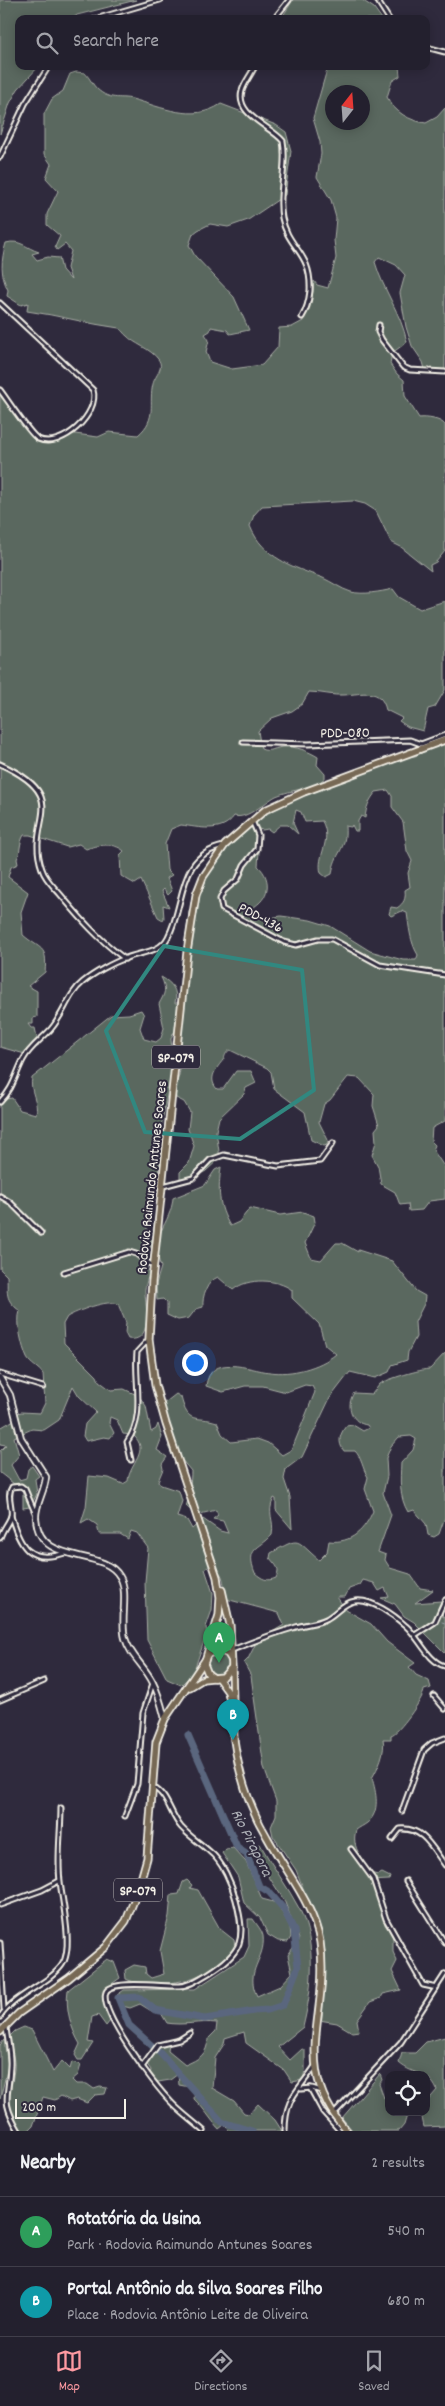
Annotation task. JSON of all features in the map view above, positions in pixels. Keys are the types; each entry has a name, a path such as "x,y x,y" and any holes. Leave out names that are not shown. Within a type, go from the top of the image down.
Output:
{"main road":[{"name":"Rodovia Raimundo Antunes Soares","path":"234,1727 232,1650 226,1604 164,1417 152,1371 149,1339 154,1266 191,917 202,877 225,845 265,810 286,800 445,740"},
{"name":"Rodovia Raimundo Antunes Soares","path":"0,2032 19,2013 69,1978 106,1947 126,1921 144,1873 156,1742 165,1719 206,1658 219,1615 220,1597 217,1577"},
{"path":"216,1678 228,1675 232,1664 224,1651 215,1650 206,1658 206,1671 216,1678 230,1695 238,1768 252,1807 305,1902 318,1934 320,1944 320,1987 314,2052 315,2066 321,2091 334,2114 347,2131"},
{"name":"Rodovia Raimundo Antunes Soares","path":"181,1696 199,1681 216,1678"}],"street":[{"path":"109,15 160,0"},
{"path":"277,15 289,0"},
{"path":"377,0 386,15"},
{"path":"430,48 445,52"},
{"path":"0,157 24,104 46,70"},
{"path":"253,70 243,88 241,103 246,112 283,141 281,216 288,234 307,263 310,280 309,300 302,317"},
{"path":"0,303 93,390 94,398 86,417 77,428 70,433 45,440 35,436 0,390"},
{"path":"379,324 378,332 382,340 402,367 423,372 445,372"},
{"name":"PDD-080","path":"243,742 308,744 410,740 421,744 445,735"},
{"path":"0,764 31,783 43,800 39,859 46,877 90,931 125,959"},
{"name":"PDD-436","path":"252,820 258,835 257,849 244,865 238,879 224,891 220,900 222,908 284,942 296,945 318,939 332,939 380,965 445,975"},
{"path":"0,1102 10,1093 23,1059 52,1028 73,991 84,981 125,959 155,950 162,945 172,927 186,878 206,852 225,845"},
{"path":"163,1186 193,1178 210,1160 217,1156 224,1155 278,1166 295,1165 320,1160 333,1143"},
{"path":"0,1196 41,1233"},
{"path":"64,1272 129,1252 136,1254 154,1266"},
{"path":"131,1460 127,1442 134,1434 138,1411 137,1352 149,1339"},
{"path":"0,1376 43,1387"},
{"path":"0,1376 10,1395 21,1438 46,1477 36,1516"},
{"path":"67,1553 55,1556 42,1555 24,1549 18,1540 11,1516 10,1491 16,1486 25,1489 36,1516 40,1534 50,1546 101,1563 113,1569 120,1577 123,1586 123,1630 126,1642 139,1666 153,1682 165,1719"},
{"path":"0,1538 4,1526 11,1516"},
{"path":"232,1650 272,1635 327,1619 348,1603 356,1600 371,1603 404,1624 415,1635 425,1650 440,1664 445,1666"},
{"path":"415,1635 435,1622 445,1600"},
{"path":"0,1700 44,1681"},
{"path":"125,1816 137,1784 144,1703 153,1682"},
{"path":"434,1696 445,1709"},
{"path":"402,1811 424,1750 432,1743 445,1738"},
{"path":"152,1787 162,1794 181,1827 218,1860 234,1892 241,1930 239,1945 231,1958 192,1983 179,1986 124,1985 110,1987 107,1990 105,1999 114,2023 142,2067 171,2102 204,2131"},
{"path":"0,2017 4,2010 60,1968 66,1957 66,1929 60,1880 61,1808"},
{"path":"392,1839 400,1829 415,1830 427,1840 445,1865"},
{"path":"351,1849 373,1879 386,1919 423,1985 437,1988"},
{"path":"0,1905 42,1890 60,1880"},
{"path":"406,1881 445,1943"},
{"path":"0,1943 4,2010"},
{"path":"334,2114 401,2042 445,1974"},
{"path":"6,2027 10,2068 4,2096 5,2106 8,2115 19,2131"},
{"path":"142,2067 158,2045 179,2040 190,2033"},
{"path":"285,2131 288,2105 292,2095 300,2089 315,2066"},
{"path":"300,2089 310,2088 321,2091"},
{"path":"310,2088 323,2112 340,2131"}],"highlighted area":[{"path":"164,946 302,970 314,1090 240,1139 145,1132 106,1031"}],"shaded area":[{"path":"0,0 136,0 77,15 15,15 15,70 35,70 18,89 10,103 0,134"},
{"path":"293,0 362,0 374,8 379,15 284,15"},
{"path":"327,70 399,70 400,76 392,81 387,97 398,111 408,118 426,123 437,117 445,108 445,372 426,373 423,362 412,346 406,327 400,293 405,275 396,265 379,257 375,262 401,321 407,342 392,353 390,364 404,380 405,396 419,418 433,419 445,425 445,551 436,562 430,565 431,571 401,547 391,542 376,511 365,504 353,501 262,506 254,515 250,526 256,537 271,554 290,565 323,578 347,591 366,593 393,589 399,597 420,609 445,601 445,690 435,707 428,709 423,731 408,727 399,721 402,718 386,710 380,698 364,693 340,695 309,692 302,704 292,711 272,718 258,731 261,749 288,747 310,753 318,757 317,765 325,774 325,778 314,785 276,796 250,813 239,817 234,816 223,825 202,828 181,825 171,829 165,844 167,870 172,875 167,878 172,891 168,895 164,889 162,891 169,907 163,905 163,920 158,917 141,880 135,884 121,876 120,855 124,851 120,848 106,845 86,849 79,844 67,847 30,835 24,835 17,859 18,864 11,867 8,877 28,892 21,912 23,935 42,949 45,957 45,972 28,986 37,991 37,1017 33,1018 33,1024 28,1024 31,1028 35,1028 39,1046 25,1054 0,1047 0,392 35,440 50,441 75,434 98,437 109,432 138,435 148,423 150,417 153,384 160,365 155,355 130,339 119,328 27,311 28,303 21,305 7,296 8,290 2,267 6,243 19,243 39,252 32,254 37,260 48,257 59,258 62,270 71,280 67,268 71,251 65,244 57,250 55,247 60,236 47,225 47,214 58,191 46,178 51,164 44,154 44,114 52,99 63,91 70,74 76,72 85,73 97,89 110,97 132,99 177,112 188,113 210,110 221,104 276,125 286,132 291,151 285,195 248,220 228,227 210,224 198,230 193,234 189,245 195,256 234,297 249,330 230,334 227,330 211,327 210,331 205,334 209,340 206,352 210,362 232,369 262,365 278,347 279,328 292,327 303,321 312,298 314,281 317,285 328,288 336,258 334,240 336,218 331,200 317,177 321,154 320,142 313,118"},
{"path":"445,742 445,1121 432,1128 431,1141 435,1145 433,1150 445,1168 445,1199 429,1201 422,1210 409,1211 408,1204 400,1205 395,1192 381,1184 378,1166 372,1155 376,1142 375,1130 379,1125 373,1106 374,1094 359,1078 348,1077 330,1100 324,1104 319,1122 328,1140 327,1145 324,1146 311,1140 305,1112 274,1089 271,1072 267,1068 230,1050 226,1053 214,1073 213,1081 217,1089 223,1089 236,1071 251,1071 256,1083 246,1088 244,1094 219,1118 216,1131 220,1158 206,1171 185,1182 180,1178 180,1172 189,1163 194,1146 188,1129 190,1112 184,1102 176,1098 175,1094 180,1061 178,1034 173,1033 171,1039 173,1063 161,1127 159,1167 154,1201 146,1217 147,1229 152,1242 144,1262 148,1269 145,1290 147,1315 145,1330 136,1339 128,1339 125,1333 126,1323 118,1304 113,1303 100,1304 78,1312 67,1317 63,1324 64,1343 97,1376 99,1381 111,1390 124,1389 139,1396 146,1406 151,1432 156,1429 158,1424 162,1437 157,1450 167,1457 162,1464 163,1469 158,1481 161,1485 179,1491 182,1501 177,1517 187,1520 192,1529 203,1519 220,1531 228,1533 223,1521 213,1519 218,1515 216,1510 196,1515 186,1506 190,1490 191,1471 181,1459 172,1455 168,1446 171,1444 173,1433 162,1405 176,1394 181,1397 190,1416 217,1422 222,1434 231,1442 257,1439 268,1443 282,1455 291,1450 294,1444 315,1392 312,1386 305,1385 286,1392 263,1386 245,1386 223,1392 206,1386 209,1376 215,1369 232,1365 278,1373 296,1371 313,1367 336,1354 325,1345 319,1324 292,1298 292,1290 286,1286 271,1282 255,1281 233,1290 218,1277 206,1289 203,1307 196,1309 189,1318 178,1320 167,1315 167,1303 163,1299 157,1300 156,1284 161,1267 157,1247 173,1198 205,1185 215,1170 221,1167 220,1198 223,1211 230,1226 239,1222 250,1208 280,1215 303,1212 314,1216 315,1222 305,1243 311,1258 321,1260 336,1243 342,1243 358,1252 358,1250 392,1261 416,1291 425,1296 424,1304 415,1322 416,1337 408,1352 407,1360 392,1365 389,1372 375,1378 350,1372 330,1398 302,1457 286,1469 284,1479 290,1497 292,1529 276,1510 276,1499 274,1498 271,1508 272,1535 255,1550 252,1558 255,1573 260,1577 270,1580 276,1578 278,1569 270,1558 271,1553 288,1544 297,1542 319,1560 327,1552 329,1541 351,1538 362,1529 373,1511 365,1489 368,1477 355,1451 344,1451 340,1438 346,1426 353,1425 363,1431 369,1428 354,1417 350,1408 351,1398 354,1393 372,1394 380,1384 412,1372 430,1369 445,1353 445,1517 439,1534 434,1537 428,1535 426,1524 414,1510 408,1512 400,1482 401,1463 413,1450 416,1439 411,1436 399,1437 391,1446 386,1458 387,1476 383,1493 391,1515 378,1552 386,1555 385,1560 390,1568 410,1574 420,1588 433,1590 415,1603 441,1601 443,1617 445,1616 445,1653 414,1622 404,1616 395,1604 381,1598 389,1597 385,1588 379,1591 374,1583 363,1580 360,1585 349,1589 345,1597 337,1597 346,1610 371,1624 387,1642 415,1663 409,1667 416,1675 429,1681 431,1688 424,1690 405,1722 391,1735 391,1739 383,1739 382,1754 372,1778 376,1795 376,1808 367,1823 356,1830 355,1843 364,1862 366,1872 378,1875 382,1873 390,1877 389,1880 371,1881 382,1910 385,1925 393,1935 393,1952 397,1961 392,1971 401,1990 383,1994 381,1998 370,2002 357,2020 359,2031 352,2032 337,2023 319,2020 325,1951 323,1946 317,1941 305,1893 296,1870 273,1836 271,1827 276,1815 276,1801 264,1768 251,1676 244,1663 257,1641 284,1625 279,1613 226,1599 221,1575 219,1571 210,1566 205,1569 213,1593 212,1610 206,1627 207,1633 193,1673 181,1685 167,1679 147,1640 145,1582 148,1548 137,1533 131,1531 128,1539 120,1534 99,1534 97,1525 88,1519 81,1523 86,1507 89,1476 109,1478 123,1484 128,1481 138,1458 140,1447 133,1435 123,1434 117,1420 110,1417 109,1423 114,1433 110,1438 104,1437 86,1441 83,1436 85,1424 96,1412 79,1396 73,1386 59,1420 44,1430 32,1429 14,1437 19,1455 11,1465 19,1480 26,1478 28,1469 32,1466 39,1476 35,1479 37,1494 30,1507 23,1508 23,1491 0,1473 0,1451 6,1445 0,1444 0,1428 14,1420 16,1414 21,1412 40,1413 45,1403 43,1374 27,1358 20,1334 20,1311 9,1299 7,1276 0,1269 0,1100 12,1098 20,1110 36,1114 37,1110 31,1083 32,1078 111,1015 129,1014 141,1010 144,1015 140,1028 144,1039 156,1042 161,1038 164,1028 159,1004 165,988 161,977 173,987 176,994 175,1003 178,1003 189,912 200,884 235,837 253,820 288,802 405,757 415,756","holes":["388,790 392,796 392,807 403,822 407,851 412,861 408,873 410,887 405,890 403,902 397,908 391,907 389,914 391,916 402,911 407,913 409,929 418,955 416,960 403,960 370,951 330,926 310,920 281,916 264,919 253,914 252,908 262,900 267,889 266,877 258,866 260,838 253,827 262,830 268,829 272,832 280,825 288,825 298,834 293,823 296,810 301,812 305,822 322,821 326,835 320,866 321,873 326,877 332,874 343,846 345,826 351,827 352,825 355,831 358,831 358,821 361,816 365,818 368,804 376,792"]},
{"path":"218,1653 226,1656 229,1664 226,1672 218,1675 210,1672 207,1664 210,1656"},
{"path":"260,1844 300,1910 309,1938 311,1968 309,1998 303,2027 278,2047 290,2060 302,2049 305,2050 305,2070 303,2080 292,2082 284,2070 246,2043 244,2032 225,2038 224,2044 215,2058 212,2088 234,2101 244,2113 249,2114 258,2104 275,2120 282,2131 230,2131 224,2125 219,2129 194,2099 195,2088 179,2085 178,2074 170,2080 158,2082 150,2074 151,2070 146,2063 163,2045 169,2043 168,2051 185,2065 194,2061 204,2053 208,2039 216,2031 217,2023 167,2023 161,2013 153,2012 140,2004 130,2008 119,2005 117,1995 124,1990 195,1989 244,1957 249,1946 248,1919 253,1919 263,1936 262,1952 253,1979 257,1996 280,1986 292,1973 288,1955 299,1939 284,1900 256,1857 255,1845"},
{"path":"233,1848 246,1862 262,1899 277,1903 290,1927 291,1937 288,1942 278,1941 268,1935 260,1918 244,1903 238,1877 222,1853 226,1849"},
{"path":"187,1880 192,1885 190,1888 198,1890 220,1929 234,1940 235,1948 208,1971 188,1979 165,1983 139,1983 126,1979 125,1970 134,1965 145,1967 146,1974 151,1978 164,1974 160,1951 169,1916 171,1895 179,1894 183,1882"},
{"path":"107,1959 114,1962 120,1978 106,1988 102,1995 110,2021 106,2026 98,2015 92,2017 88,2042 93,2043 82,2060 78,2060 75,2055 80,2044 70,2018 67,2004 68,1990"},
{"path":"24,2027 32,2030 53,2072 62,2061 70,2069 72,2062 81,2065 78,2075 72,2080 76,2084 87,2084 94,2089 100,2087 107,2088 105,2094 95,2095 87,2103 77,2099 70,2101 61,2096 55,2100 43,2097 33,2126 28,2131 23,2131 11,2115 9,2108 9,2095 14,2065 9,2037 15,2031"},
{"path":"445,2037 445,2126 424,2127 422,2116 430,2116 430,2098 437,2090 430,2080 430,2071 412,2071 399,2063 402,2053 415,2053 426,2042"},
{"path":"4,2040 8,2066 0,2099 0,2045"},
{"path":"380,2074 382,2080 379,2084 385,2097 385,2116 407,2116 404,2125 399,2131 353,2131 342,2118"}],"waterway":[{"name":"Rio Pirapora","path":"188,1735 237,1847 246,1853 259,1886 269,1892 283,1908 294,1930 298,1967 283,2005 268,2010 205,2019 155,2010 139,1997 118,1998 129,2025 160,2053 222,2122 252,2131"}],"place":[{"name":"Rotatória da Usina","path":"219,1663"},
{"name":"Portal Antônio da Silva Soares Filho","path":"233,1740"}]}
